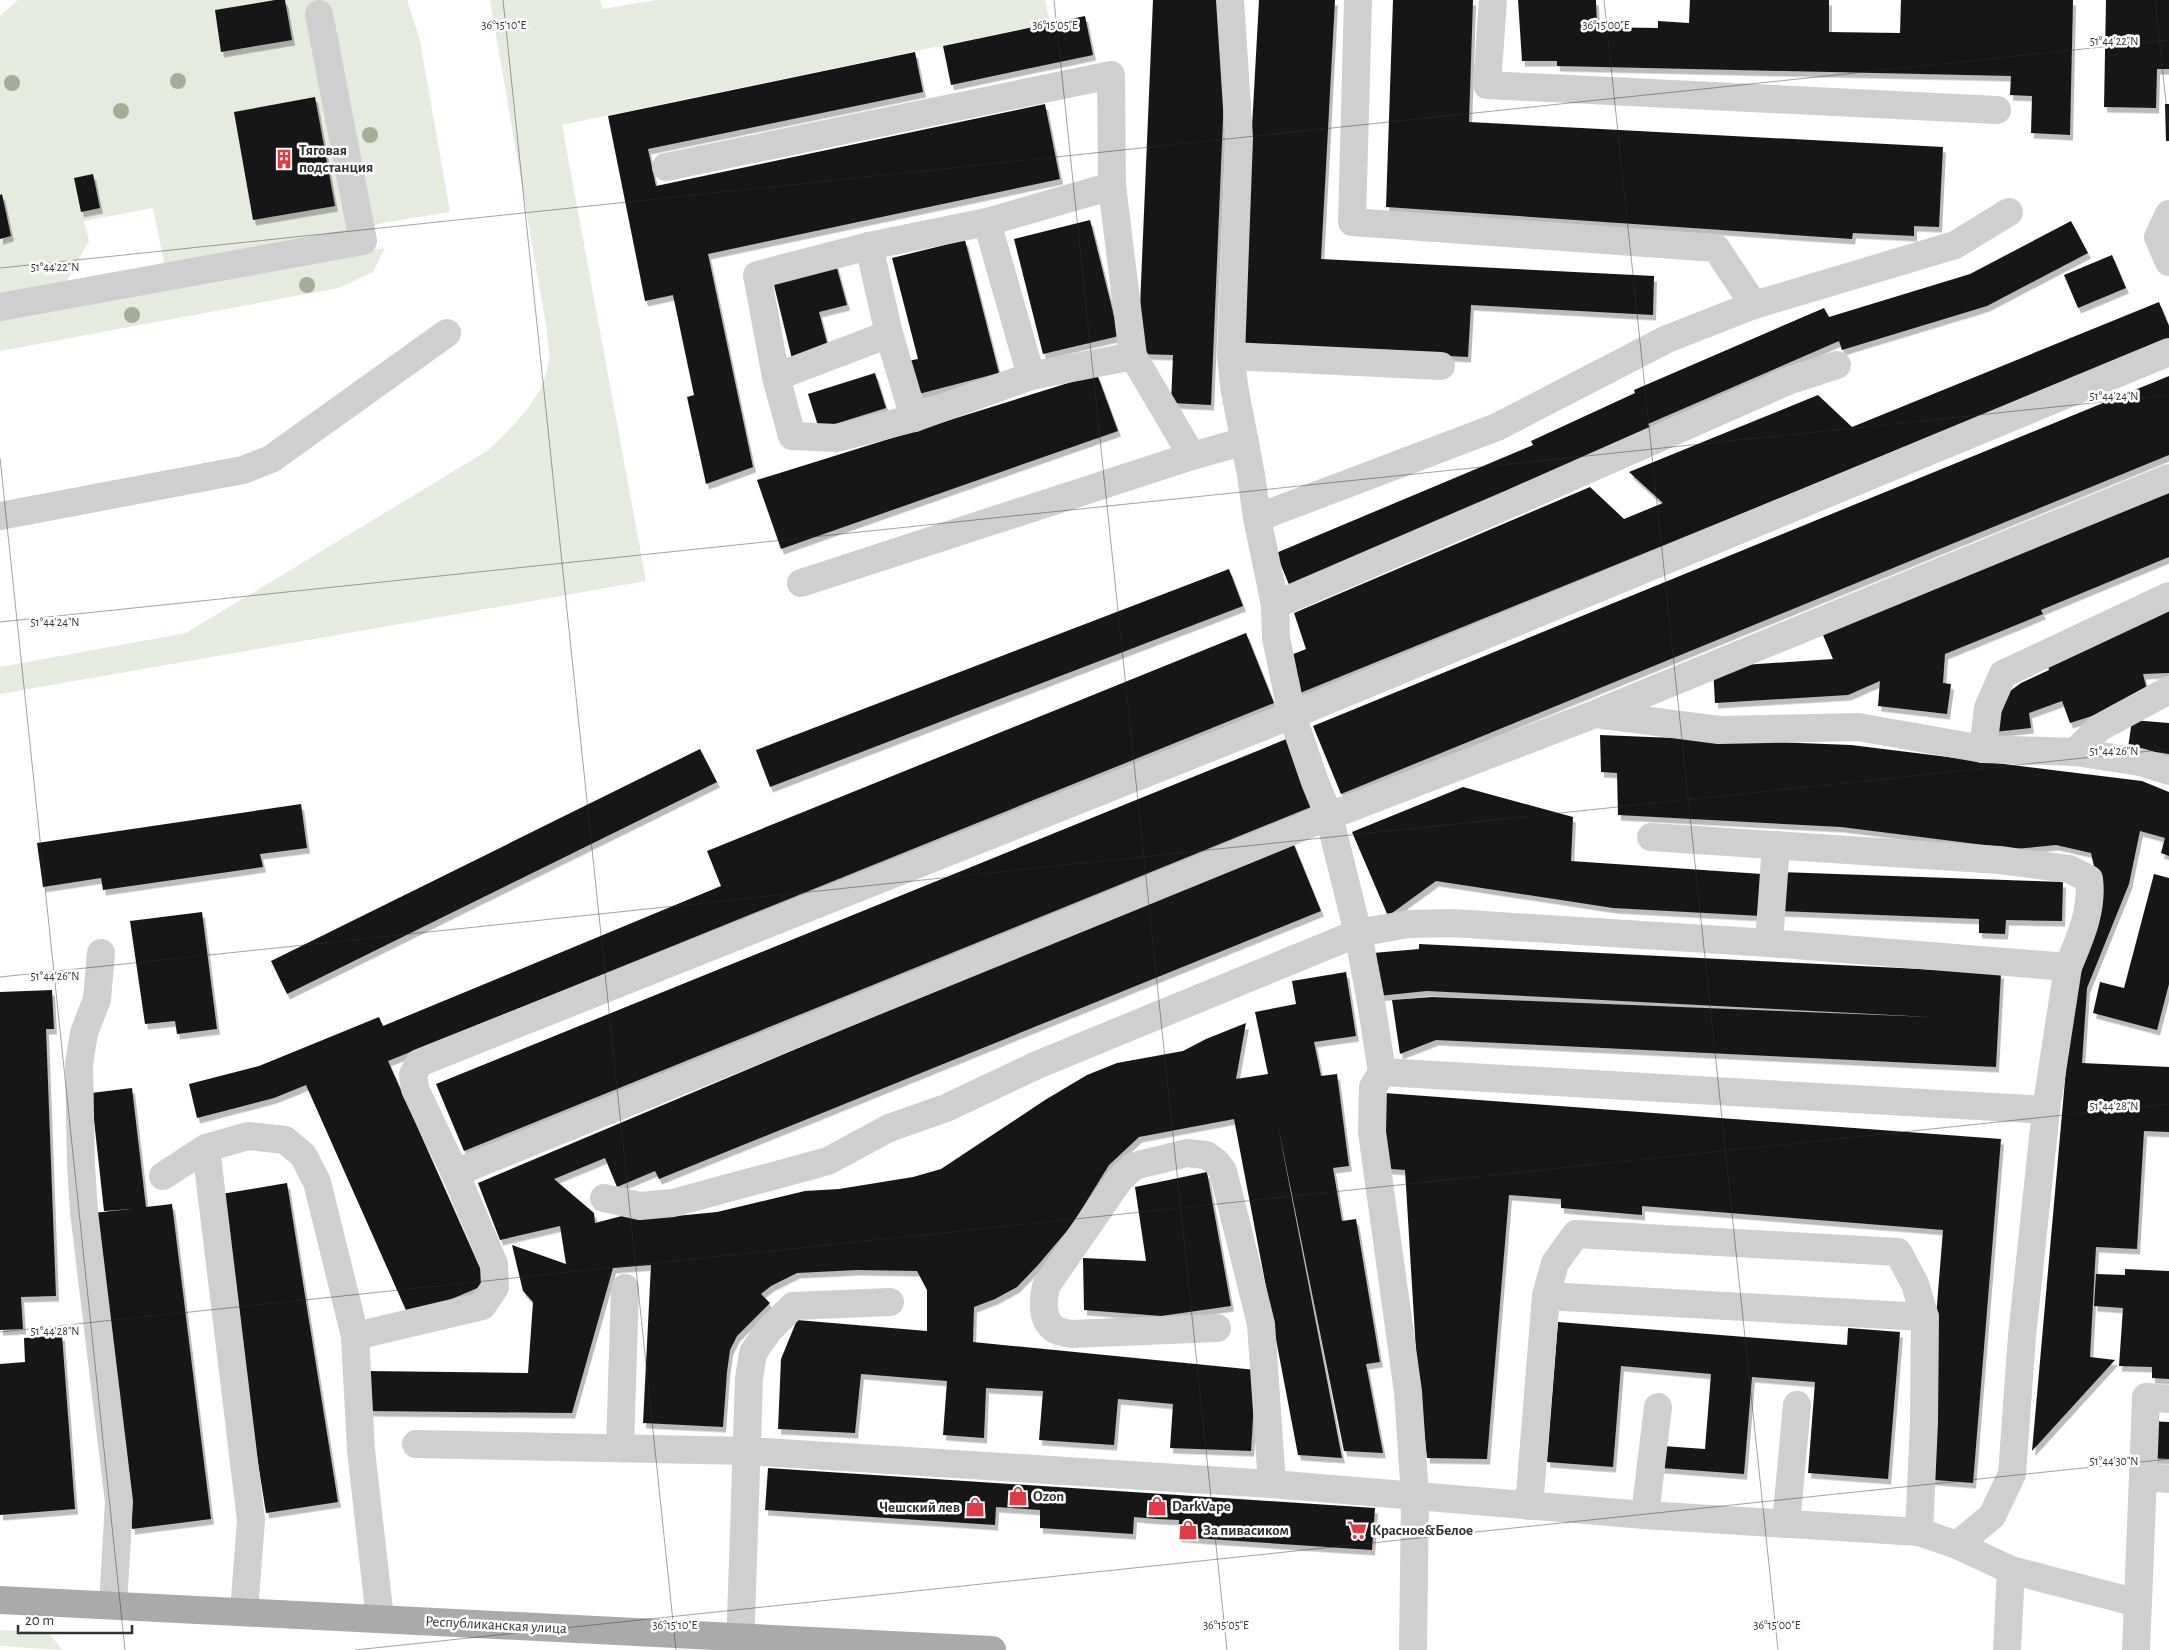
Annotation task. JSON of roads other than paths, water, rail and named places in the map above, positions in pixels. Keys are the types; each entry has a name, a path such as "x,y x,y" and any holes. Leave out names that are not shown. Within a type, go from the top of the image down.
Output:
{"main road":[{"name":"Республиканская улица","path":"0,1600 380,1619 740,1644 992,1650"}],"lane":[{"path":"1230,0 1239,138 1231,356 1234,386 1257,518 1275,605 1276,638 1292,715 1329,816 1358,933 1372,1002 1382,1072 1373,1087 1372,1132 1408,1392 1415,1496 1413,1650"},
{"path":"1358,0 1352,222 1716,248 1754,305"},
{"path":"1493,0 1487,85 1997,110"},
{"path":"0,307 363,241 319,14"},
{"path":"666,167 1111,75 1112,186 1133,356 1192,456"},
{"path":"1112,186 987,222 869,246 757,275 776,377 792,436 837,438 914,418 1031,376 1133,356"},
{"path":"1257,518 1497,428 1667,339 1754,305 1955,244 2010,212"},
{"path":"2169,214 2158,236 2169,262"},
{"path":"987,222 1031,376"},
{"path":"869,246 889,334 914,418"},
{"path":"0,516 243,470 271,459 447,333"},
{"path":"776,377 889,334"},
{"path":"355,1336 482,1306 495,1287 494,1264 455,1173 415,1089 413,1075 419,1063 1292,715 2169,352"},
{"path":"1231,356 1441,366"},
{"path":"1275,605 1788,381 1837,366"},
{"path":"801,583 1192,456 1245,441"},
{"path":"455,1173 1329,816 1595,714 2169,478"},
{"path":"1983,750 1988,708 2002,674 2169,596"},
{"path":"2075,752 2099,728 2169,690"},
{"path":"1595,714 1719,730 1858,727 1983,750 2075,752 2140,762 2169,771"},
{"path":"1651,837 1999,860 2069,870 2090,879 2091,896 2082,933 2068,967 2046,1110 2022,1336 2012,1474 1992,1516 1957,1545"},
{"path":"1769,943 1776,845"},
{"path":"604,1198 640,1206 674,1203 828,1161 889,1128 946,1108 1037,1065 1358,933 1409,924 1452,923 1769,943 2068,967"},
{"path":"101,953 97,1000 84,1033 79,1064 84,1212 119,1502 113,1605"},
{"path":"1382,1072 2046,1110"},
{"path":"163,1176 206,1148 248,1136 285,1140 303,1155 317,1182 355,1336 361,1450 380,1619"},
{"path":"206,1148 252,1520 244,1612"},
{"path":"1217,1328 1089,1335 1071,1334 1055,1329 1048,1321 1044,1311 1043,1299 1046,1286 1120,1179 1134,1166 1195,1153 1211,1158 1223,1171 1261,1324 1272,1484"},
{"path":"1529,1506 1546,1296 1555,1263 1576,1234 1898,1252 1915,1284 1925,1317 1924,1422 1918,1532"},
{"path":"620,1448 624,1288"},
{"path":"1546,1296 1925,1317"},
{"path":"740,1644 749,1379 753,1353 768,1331 793,1306 890,1302"},
{"path":"2136,1650 2138,1603 2156,1478 2146,1397 2169,1398"},
{"path":"1786,1524 1797,1405"},
{"path":"1645,1515 1658,1407"},
{"path":"416,1444 748,1451 1272,1484 1645,1515 1918,1532 1957,1545 2011,1570 2138,1603"},
{"path":"2007,1650 2011,1570"}],"place":[{"name":"Тяговая подстанция","path":"284,159"},
{"name":"Ozon","path":"1018,1496"},
{"name":"DarkVape","path":"1157,1506"},
{"name":"Чешский лев","path":"975,1507"},
{"name":"За пивасиком","path":"1188,1530"},
{"name":"Красное&Белое","path":"1357,1530"}]}
